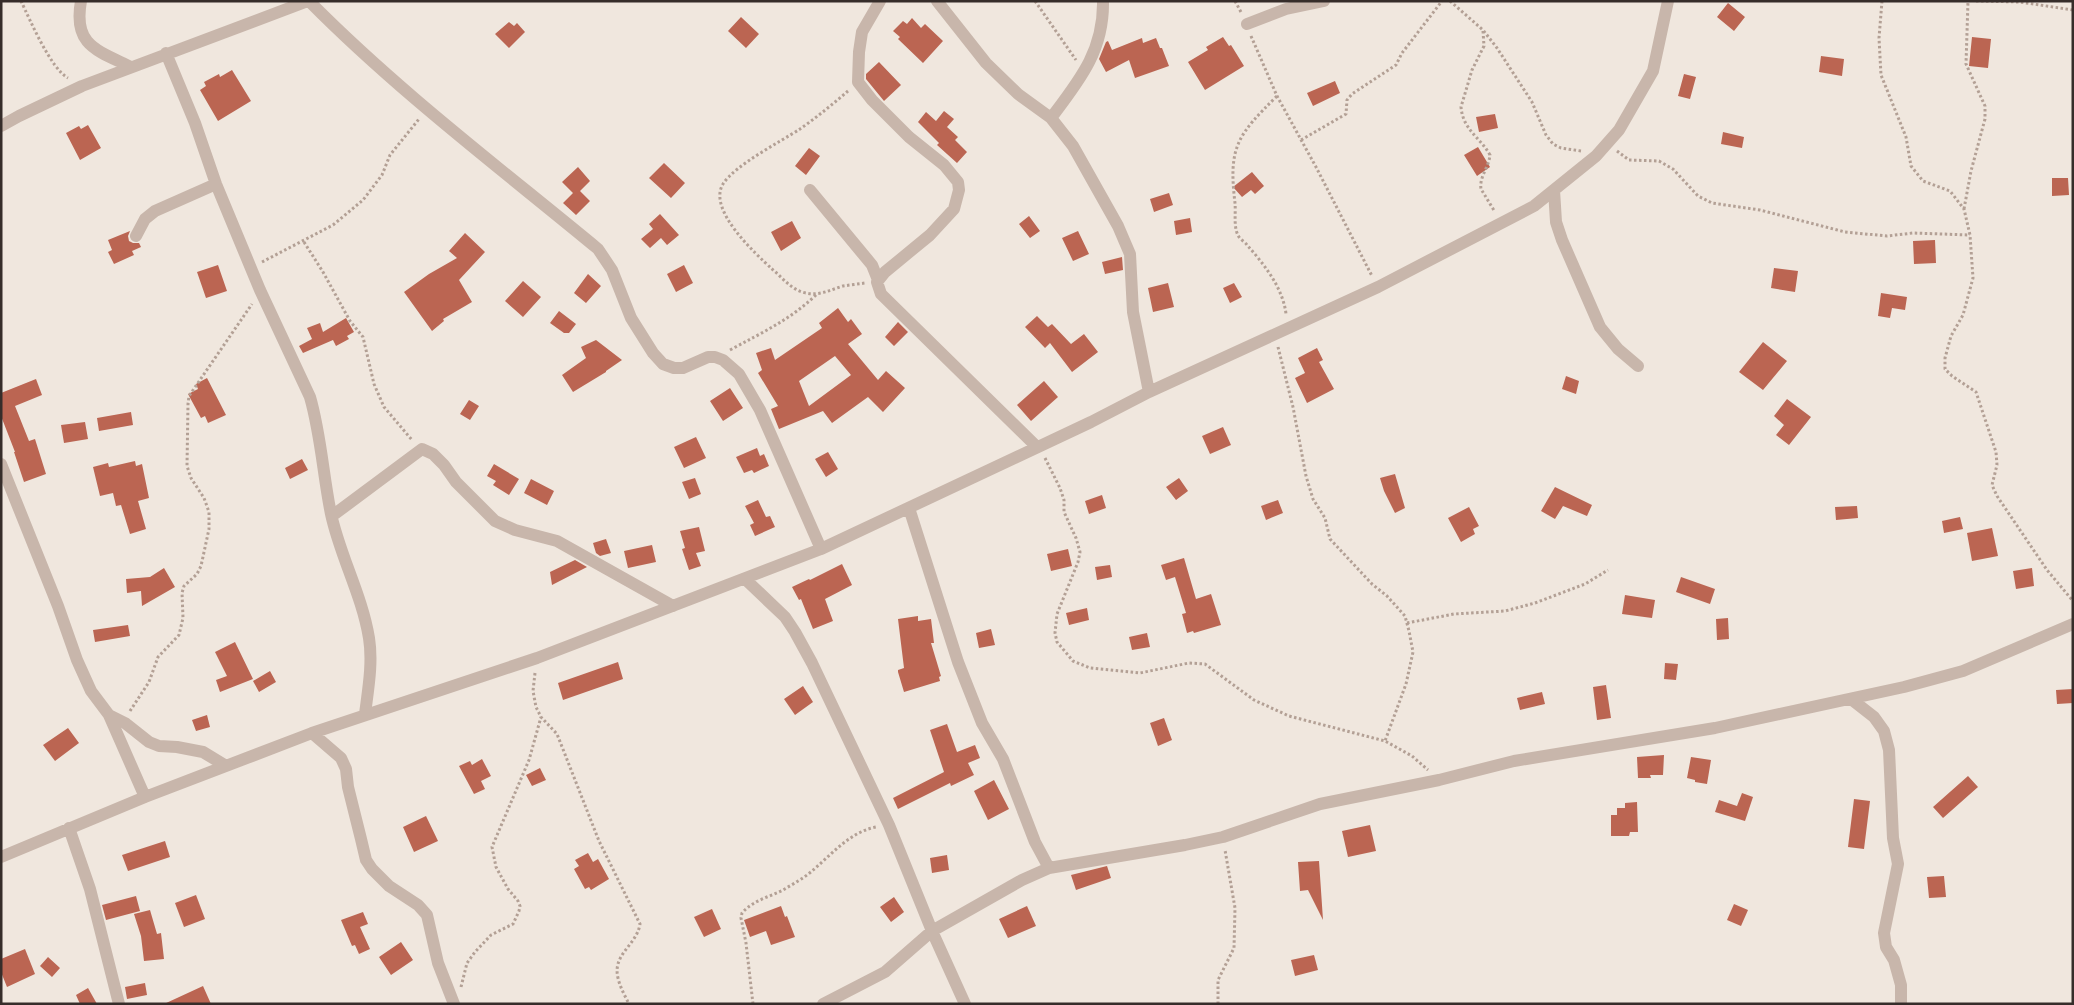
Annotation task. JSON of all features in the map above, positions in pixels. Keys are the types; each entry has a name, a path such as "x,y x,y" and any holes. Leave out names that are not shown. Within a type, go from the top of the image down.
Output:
{"street":[{"path":"81,1 78,17 82,36 92,47 130,67"},
{"path":"1,126 82,86 308,1 342,34 427,108 598,249 612,270 632,318 653,352 664,364 674,368 683,368 708,357 715,357 724,360 739,374 760,410 821,549"},
{"path":"878,281 930,235 954,209 960,190 958,182 944,165 909,137 872,100 858,82 862,32 880,1"},
{"path":"937,1 986,63 1018,94 1052,118 1073,146 1118,226 1130,254 1133,312 1149,392"},
{"path":"1052,118 1085,73 1099,38 1103,18 1103,1"},
{"path":"1247,24 1286,9 1324,1"},
{"path":"1,857 145,797 312,733 537,658 821,549 1149,392 1378,287 1534,206 1596,156 1619,130 1652,72 1668,1"},
{"path":"166,53 195,123 216,184 260,290 310,398 315,414 332,516 363,608 369,640 369,673 365,714"},
{"path":"136,236 145,219 155,211 216,184"},
{"path":"810,190 872,265 882,294 1039,446"},
{"path":"1554,190 1556,222 1562,240 1600,326 1618,349 1638,366"},
{"path":"332,516 422,449 433,454 461,488 495,521 515,530 557,541 673,606"},
{"path":"2,467 58,606 77,660 91,691 109,715 145,797"},
{"path":"909,508 958,662 982,723 1003,759 1035,842 1049,868"},
{"path":"745,579 767,598 795,632 889,825 932,931 965,1004"},
{"path":"823,1004 885,972 932,931 1022,880 1049,868 1224,837 1320,804 1439,780 1514,761 1715,728 1851,699 1963,671 2073,624"},
{"path":"1851,699 1874,717 1884,731 1889,750 1893,838 1898,864 1884,932 1886,948 1894,960 1901,985 1901,1004"},
{"path":"109,715 125,723 149,742 159,746 197,751 226,766"},
{"path":"312,733 341,758 346,769 366,860 389,886 418,904 428,915 438,963 454,1004"},
{"path":"69,828 90,889 119,1004"}],"path":[{"path":"21,1 52,61 64,76 82,86"},
{"path":"1035,1 1085,73"},
{"path":"1235,1 1247,24 1253,44 1277,96 1316,166 1378,287"},
{"path":"1300,140 1346,114 1347,100 1352,94 1396,64 1402,53 1442,1"},
{"path":"1450,1 1483,30 1523,87 1535,108 1546,135 1553,144 1561,148 1574,149 1596,156"},
{"path":"1882,1 1879,38 1881,74 1906,137 1911,166 1923,180 1950,191 1964,209"},
{"path":"1968,1 1966,64 1985,106 1985,119 1971,171 1964,209 1970,235 1973,278 1963,315 1951,336 1945,358 1945,369 1976,392 1996,452 1996,465 1992,485 1997,496 2047,570 2073,602"},
{"path":"1976,1 2020,2 2073,10"},
{"path":"1483,30 1484,46 1472,70 1461,108 1463,120 1470,132 1490,154 1488,167 1480,189 1503,222"},
{"path":"858,82 819,116 759,154 729,176 722,186 721,198 735,232 785,282 797,290 817,294 844,286 878,281"},
{"path":"1277,96 1240,136 1233,165 1232,186 1237,233 1272,277 1282,295 1287,330"},
{"path":"251,267 304,242 333,225 362,200 382,175 390,155 427,108"},
{"path":"1609,141 1619,153 1629,160 1659,161 1673,168 1698,196 1712,203 1760,210 1845,232 1886,236 1913,233 1970,235"},
{"path":"304,242 324,272 350,321 363,336 374,384 384,407 422,449"},
{"path":"125,723 132,707 149,682 158,658 178,635 183,618 182,593 184,586 201,566 209,529 209,512 187,466 189,396 241,322 260,290"},
{"path":"715,357 785,321 800,311 817,294"},
{"path":"1275,335 1293,407 1306,476 1313,499 1325,518 1330,539 1372,584 1387,596 1405,616 1407,623 1413,652 1406,684 1385,741"},
{"path":"1039,446 1060,488 1064,500 1064,512 1080,552 1078,562 1057,614 1055,633 1058,642 1073,661 1090,668 1140,673 1189,663 1205,664 1254,700 1289,716 1385,741 1412,756 1439,780"},
{"path":"1407,623 1454,614 1505,611 1535,603 1585,584 1608,570"},
{"path":"537,658 533,691 536,707 541,717 557,734 599,841 640,924 639,932 622,954 617,964 618,978 629,1004"},
{"path":"460,990 467,963 475,952 491,936 513,924 519,912 520,906 518,901 508,889 496,867 493,842 526,769 541,717"},
{"path":"754,1004 741,918 742,913 756,902 782,890 811,872 846,840 869,828 889,825"},
{"path":"1218,1004 1218,980 1234,948 1235,908 1224,837"}],"building":[{"path":"1728,3 1745,17 1734,31 1717,17"},
{"path":"741,17 759,34 746,48 728,31"},
{"path":"912,18 921,28 925,24 943,41 923,63 898,39 900,37 893,31 903,21 907,24"},
{"path":"509,22 514,26 517,23 525,32 509,48 495,34"},
{"path":"1223,37 1229,46 1231,45 1244,66 1205,90 1188,62 1208,50 1206,47"},
{"path":"1972,37 1991,39 1988,68 1969,66"},
{"path":"1142,38 1143,43 1156,38 1169,66 1135,78 1129,60 1106,72 1099,59 1106,42 1108,41 1112,50"},
{"path":"1821,56 1844,59 1842,76 1819,72"},
{"path":"879,62 901,85 884,101 866,79 866,74"},
{"path":"232,70 251,101 218,121 200,90 206,86 204,82 219,74 220,77"},
{"path":"1684,74 1696,77 1690,99 1678,96"},
{"path":"1335,81 1340,93 1313,106 1307,93"},
{"path":"944,111 954,119 947,127 958,137 955,140 967,152 957,163 937,145 939,143 918,122 926,112 936,121"},
{"path":"1495,114 1498,128 1479,132 1476,117"},
{"path":"88,125 101,148 80,160 66,133 79,126 81,129"},
{"path":"1723,132 1744,137 1742,148 1721,144"},
{"path":"1478,147 1490,167 1477,176 1464,155"},
{"path":"809,148 820,156 806,175 795,166"},
{"path":"664,163 685,183 671,198 649,178"},
{"path":"578,167 590,181 580,191 590,201 576,215 563,203 573,193 562,182"},
{"path":"1252,172 1264,186 1255,194 1251,190 1242,197 1233,187"},
{"path":"2052,178 2068,178 2069,195 2052,196"},
{"path":"1169,193 1173,205 1154,212 1150,199"},
{"path":"660,214 679,235 667,245 661,238 650,248 641,239 653,229 649,224"},
{"path":"1029,216 1040,231 1030,238 1019,224"},
{"path":"1190,218 1192,232 1176,235 1174,221"},
{"path":"792,221 801,238 781,251 771,232"},
{"path":"130,231 129,241 139,243 141,247 132,251 134,255 114,264 108,252 112,250 108,240"},
{"path":"1078,231 1089,254 1073,261 1062,238"},
{"path":"465,233 485,252 459,280 472,302 443,319 444,321 432,331 404,292 429,274 457,258 449,251"},
{"path":"1935,240 1936,263 1914,264 1913,241"},
{"path":"1122,257 1123,270 1105,274 1102,262"},
{"path":"218,265 227,291 206,298 197,272"},
{"path":"684,265 693,283 676,292 667,274"},
{"path":"1774,268 1798,271 1795,292 1771,288"},
{"path":"588,274 601,286 586,303 574,293"},
{"path":"523,281 541,297 523,317 505,301"},
{"path":"1168,283 1174,307 1153,312 1148,288"},
{"path":"1234,283 1242,297 1230,303 1223,288"},
{"path":"1881,293 1907,297 1905,310 1892,308 1890,318 1878,316"},
{"path":"838,308 848,322 851,319 862,334 848,344 878,380 886,371 905,388 883,412 868,397 832,423 823,411 779,429 771,409 778,406 758,373 762,370 756,353 771,348 775,360 822,328 819,323","holes":["835,356 851,375 809,406 799,381"]},
{"path":"559,311 576,324 569,333 564,333 550,323"},
{"path":"1037,316 1048,327 1052,324 1071,344 1084,334 1098,352 1072,372 1050,343 1045,348 1025,327"},
{"path":"346,318 354,332 347,336 349,339 336,346 333,340 303,353 299,346 312,339 307,328 320,323 323,332"},
{"path":"898,322 908,332 894,346 885,337"},
{"path":"596,340 622,360 573,392 562,375 586,358 581,347"},
{"path":"1763,342 1787,361 1763,390 1739,372"},
{"path":"1317,348 1323,360 1319,362 1334,389 1307,403 1295,378 1305,373 1298,358"},
{"path":"1566,376 1579,381 1576,394 1562,389"},
{"path":"207,378 226,415 208,423 205,416 201,418 188,394 198,389 196,384"},
{"path":"36,379 42,395 15,406 29,441 35,439 46,474 24,482 1,416 1,393"},
{"path":"1044,381 1058,397 1031,421 1017,405"},
{"path":"730,388 743,408 723,421 710,401"},
{"path":"1787,399 1811,417 1789,445 1776,435 1784,425 1774,416"},
{"path":"469,400 479,406 470,420 460,414"},
{"path":"131,412 133,425 99,431 97,418"},
{"path":"85,422 88,439 64,443 61,425"},
{"path":"1223,427 1231,445 1210,454 1202,436"},
{"path":"696,437 706,458 684,468 674,447"},
{"path":"757,448 760,456 764,454 769,466 754,473 752,470 744,473 736,457"},
{"path":"828,452 838,469 826,477 815,459"},
{"path":"302,459 308,470 290,479 285,468"},
{"path":"135,461 136,466 142,464 149,498 138,501 146,529 130,534 121,505 116,506 113,493 100,496 93,467 108,463 109,467"},
{"path":"494,464 519,479 509,495 493,485 496,481 487,476"},
{"path":"1395,474 1405,508 1395,513 1380,478"},
{"path":"695,478 701,494 689,499 682,482"},
{"path":"1179,478 1188,491 1176,500 1166,487"},
{"path":"531,479 554,491 547,505 524,493"},
{"path":"1555,487 1592,505 1587,516 1563,506 1555,519 1541,511"},
{"path":"1102,495 1106,508 1089,514 1085,501"},
{"path":"758,500 766,517 770,516 775,527 755,536 750,525 754,523 745,506"},
{"path":"1278,500 1283,513 1266,520 1261,506"},
{"path":"1857,506 1858,518 1836,520 1835,507"},
{"path":"1469,507 1479,526 1473,529 1475,534 1461,542 1448,518"},
{"path":"1960,517 1963,529 1944,533 1942,521"},
{"path":"699,527 705,551 696,553 701,566 689,570 682,549 685,548 680,531"},
{"path":"1992,528 1998,556 1972,561 1967,533"},
{"path":"606,539 611,553 600,556 596,553 593,543"},
{"path":"652,545 656,562 628,568 624,551"},
{"path":"1068,549 1072,566 1051,571 1047,554"},
{"path":"1184,558 1196,599 1211,594 1221,625 1194,633 1193,631 1187,633 1182,614 1186,613 1175,577 1166,580 1161,565"},
{"path":"575,560 587,567 552,585 550,572"},
{"path":"842,564 852,585 825,599 833,621 813,629 801,599 799,600 792,587"},
{"path":"1110,565 1112,577 1097,580 1095,567"},
{"path":"164,568 175,587 142,606 141,591 127,593 126,579 150,577"},
{"path":"2032,568 2034,586 2016,589 2013,571"},
{"path":"1681,577 1715,589 1710,604 1676,592"},
{"path":"1625,595 1655,600 1652,618 1622,614"},
{"path":"1087,608 1089,620 1069,625 1066,613"},
{"path":"918,616 918,621 931,619 934,643 931,643 941,676 939,677 940,681 904,692 898,672 898,670 904,668 898,619"},
{"path":"1728,618 1729,639 1717,640 1716,619"},
{"path":"128,625 130,636 95,642 93,630"},
{"path":"991,629 995,645 979,648 976,633"},
{"path":"1147,633 1150,647 1132,650 1129,637"},
{"path":"235,642 253,679 220,692 216,680 227,676 215,652"},
{"path":"618,662 623,679 563,700 558,683"},
{"path":"1665,663 1678,664 1676,680 1664,679"},
{"path":"270,671 276,682 259,692 253,681"},
{"path":"1606,685 1611,718 1597,720 1593,687"},
{"path":"803,686 813,702 795,715 784,699"},
{"path":"2073,689 2073,703 2057,704 2056,690"},
{"path":"1542,692 1545,704 1520,710 1517,698"},
{"path":"207,715 210,727 196,731 192,720"},
{"path":"1164,718 1172,740 1158,746 1150,723"},
{"path":"947,724 957,752 975,745 980,758 968,763 974,775 951,786 950,783 898,809 893,798 944,772 930,730"},
{"path":"68,728 79,743 55,761 43,745"},
{"path":"1664,755 1663,775 1650,775 1651,778 1638,778 1637,757"},
{"path":"1691,757 1711,760 1707,784 1695,782 1695,780 1687,778"},
{"path":"482,759 491,776 481,781 485,789 474,794 459,766 470,761 472,765"},
{"path":"540,768 546,780 532,786 526,775"},
{"path":"1968,776 1978,787 1943,818 1933,807"},
{"path":"994,780 1009,809 988,820 974,791"},
{"path":"1742,793 1753,797 1745,821 1715,812 1719,800 1737,806"},
{"path":"1854,799 1870,801 1864,849 1848,847"},
{"path":"1637,802 1638,832 1630,832 1629,836 1611,836 1611,815 1617,815 1617,808 1625,808 1625,803"},
{"path":"426,816 438,841 414,852 403,827"},
{"path":"1370,825 1376,851 1348,857 1342,831"},
{"path":"165,841 170,857 128,871 122,855"},
{"path":"588,853 593,862 598,859 609,879 591,890 589,887 585,889 574,869 579,866 575,860"},
{"path":"947,855 949,870 932,873 930,858"},
{"path":"1319,861 1323,920 1308,890 1300,891 1298,862"},
{"path":"1107,866 1111,878 1076,890 1071,875"},
{"path":"1944,876 1946,897 1929,898 1927,877"},
{"path":"196,895 205,919 184,927 175,903"},
{"path":"136,896 140,911 106,920 102,905"},
{"path":"894,897 904,912 891,922 880,907"},
{"path":"1734,904 1748,910 1741,926 1727,920"},
{"path":"781,906 795,937 771,945 766,931 750,937 744,920"},
{"path":"1027,906 1036,926 1008,938 999,919"},
{"path":"712,909 721,929 704,937 694,917"},
{"path":"150,910 157,934 161,933 164,959 144,961 141,936 134,914"},
{"path":"363,912 368,924 360,927 370,949 359,954 355,945 352,946 341,920"},
{"path":"401,942 413,960 391,975 379,957"},
{"path":"25,949 35,974 7,987 1,972 1,959"},
{"path":"1314,955 1318,970 1295,976 1291,960"},
{"path":"48,957 60,968 52,977 40,966"},
{"path":"145,983 147,995 127,999 125,987"},
{"path":"203,986 211,1004 164,1004"},
{"path":"88,988 97,1004 80,1004 76,995"}]}
